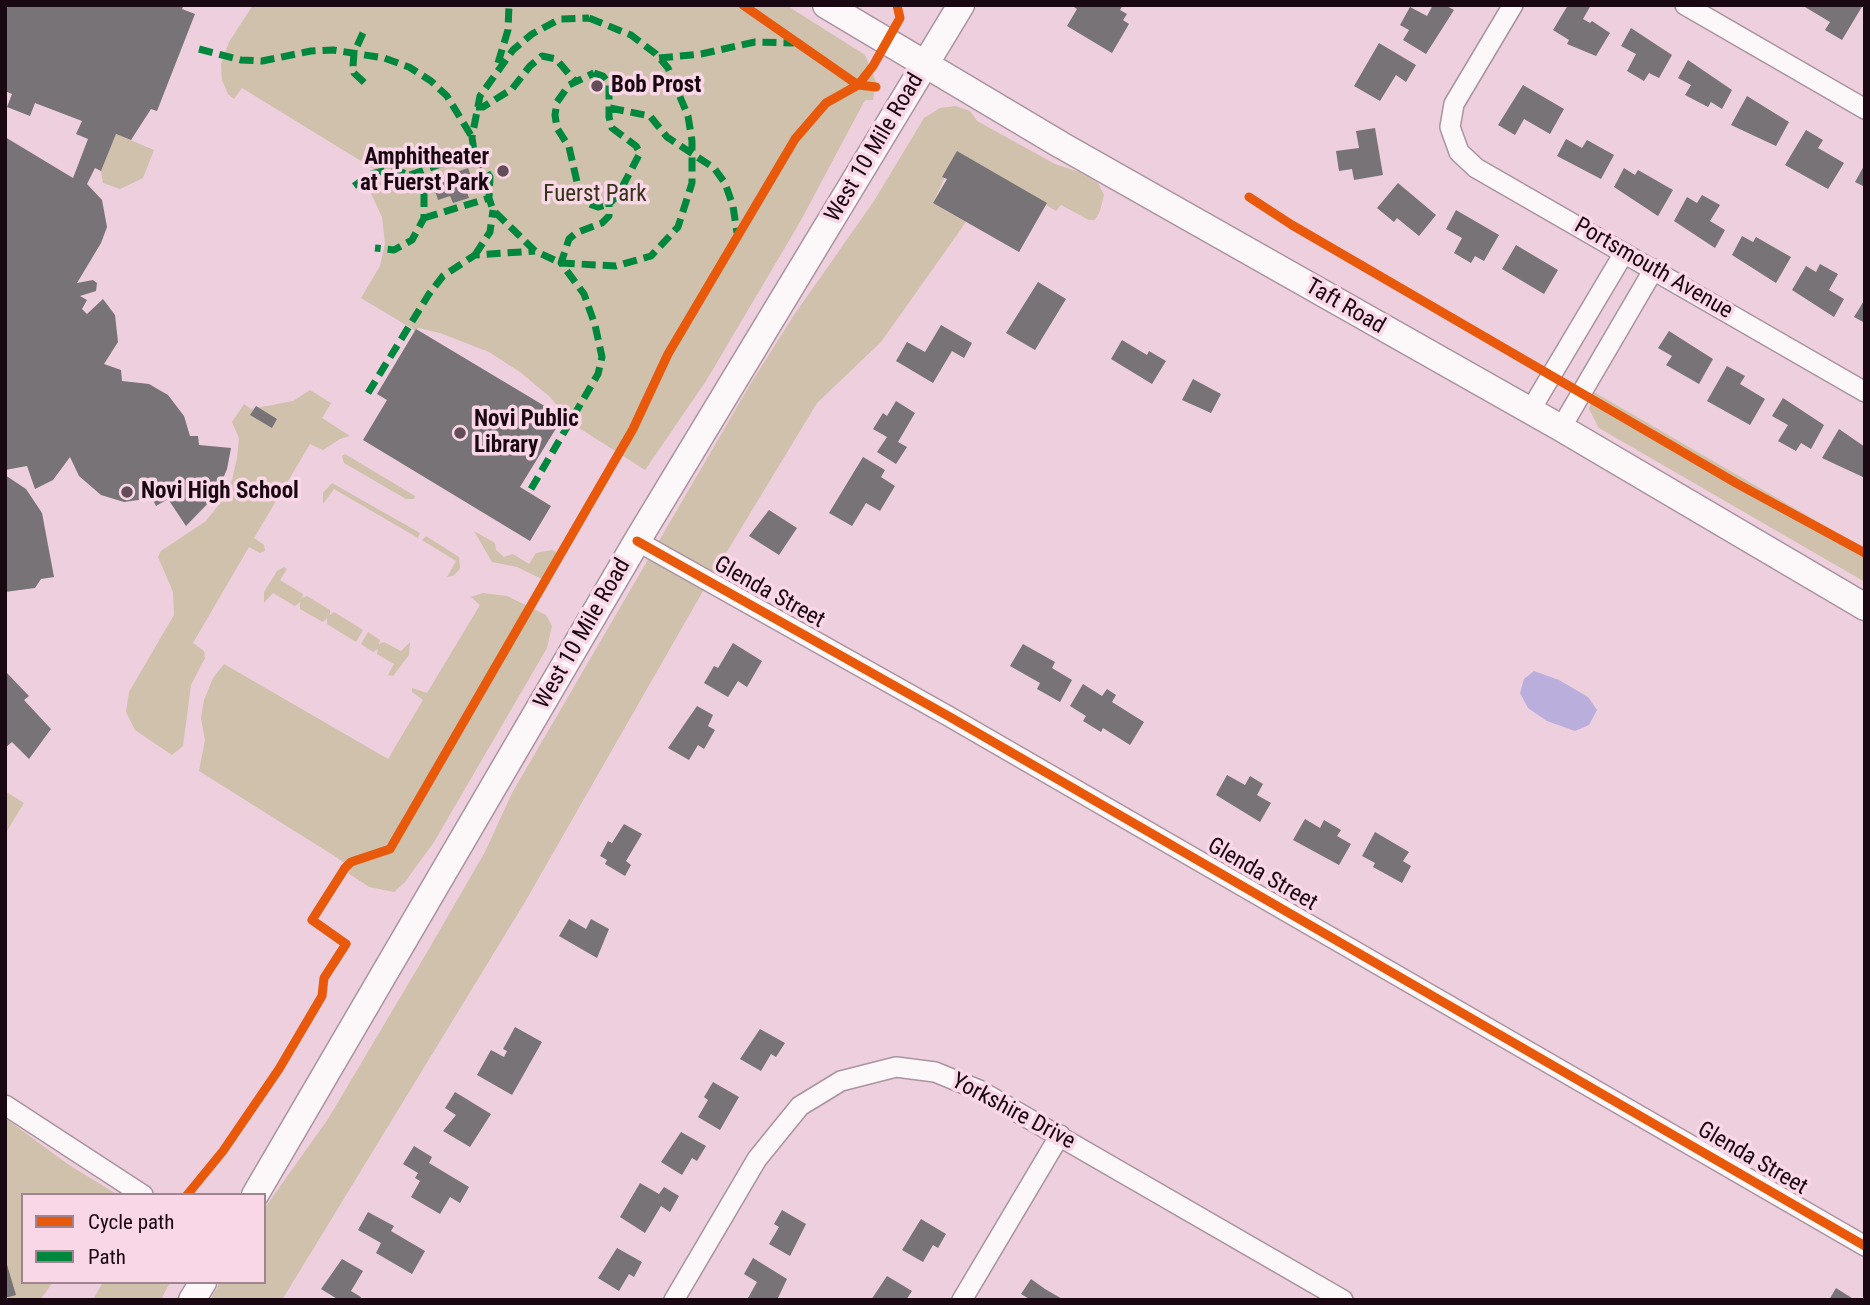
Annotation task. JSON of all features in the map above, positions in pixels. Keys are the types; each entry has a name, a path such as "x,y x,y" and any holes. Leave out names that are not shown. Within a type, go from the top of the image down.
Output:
{"main road":[{"name":"Taft Road","path":"826,5 1061,145 1560,428 1865,607"},
{"name":"West 10 Mile Road","path":"256,1193 637,541 961,5"},
{"path":"192,1300 202,1284"}],"street":[{"name":"Portsmouth Avenue","path":"1513,5 1454,104 1451,136 1458,152 1476,168 1865,391"},
{"path":"1685,5 1865,109"},
{"path":"1530,411 1624,253"},
{"path":"1560,428 1654,269"},
{"name":"Glenda Street","path":"637,541 950,717 1865,1246"},
{"name":"Yorkshire Drive","path":"674,1300 772,1138 800,1106 841,1081 896,1067 935,1072 979,1090 1343,1300"},
{"path":"5,1105 140,1193"},
{"path":"962,1300 1060,1135"}],"green space":[{"name":"Fuerst Park","path":"253,5 786,5 865,55 876,82 873,100 865,100 800,222 706,381 645,470 565,419 566,416 550,397 520,372 489,352 440,333 418,328 416,331 361,298 380,266 385,243 382,217 368,187 374,169 242,88 234,99 228,94 222,80 221,64 229,42"},
{"path":"955,106 970,111 977,121 1055,164 1079,172 1098,183 1104,195 1095,220 1089,220 1061,205 1056,211 957,151 933,203 966,222 881,342 817,403 703,591 525,902 282,1300 210,1300 219,1284 266,1284 266,1206 328,1119 426,954 485,852 512,793 751,383 794,315 874,201 924,118 940,108"},
{"path":"116,134 154,150 143,178 120,189 103,183 101,171"},
{"path":"310,390 331,403 322,418 350,436 323,450 310,444 254,538 264,545 265,551 260,553 249,547 193,643 204,651 205,658 191,685 183,746 172,755 135,730 126,712 129,692 174,615 173,592 158,557 161,551 206,521 221,502 232,480 237,458 239,438 232,422 244,404 251,409 293,401"},
{"path":"1594,392 1865,549 1865,582 1599,428 1589,409"},
{"path":"345,454 415,496 414,499 406,499 344,463 342,456"},
{"path":"332,483 420,533 418,538 334,489 323,504 323,493"},
{"path":"474,531 495,543 496,550 504,557 513,554 529,564 536,553 552,550 558,553 542,579 517,567 492,562"},
{"path":"426,536 459,557 460,569 453,576 447,577 456,561 422,540"},
{"path":"284,567 287,569 280,580 303,594 302,598 307,596 330,610 330,615 334,612 363,630 356,642 327,624 327,618 323,622 300,609 300,602 295,606 273,593 264,603 264,592 277,571"},
{"path":"483,593 507,596 546,615 552,626 547,648 434,842 405,882 394,892 369,887 348,873 351,868 336,857 199,771 205,740 201,718 204,700 213,678 224,664 388,759 423,700 412,692 412,688 427,693 480,605 471,597"},
{"path":"368,632 380,640 379,644 384,642 401,651 410,642 409,655 393,676 388,675 394,664 377,654 378,649 373,652 361,644"},
{"path":"5,791 24,803 5,834"},
{"path":"5,1118 69,1165 115,1193 21,1193 21,1284 52,1284 40,1300 5,1300"},
{"path":"102,1284 169,1284 161,1300 93,1300"}],"shaded area":[{"path":"1534,671 1559,680 1588,697 1597,710 1589,725 1575,731 1547,721 1528,708 1520,693 1524,679"}],"building":[{"path":"5,5 184,5 182,9 195,14 157,111 151,109 131,140 116,134 101,171 95,168 87,184 102,200 107,227 101,243 77,283 93,280 97,283 96,291 80,296 87,300 82,309 87,314 103,299 115,315 118,342 104,364 121,370 122,381 149,384 168,395 184,416 190,436 198,436 199,445 231,448 227,469 216,495 186,526 168,499 156,506 152,498 124,502 101,495 79,476 70,457 53,480 35,489 27,466 5,470 5,137 73,178 88,139 76,134 82,121 35,103 30,116 7,107 12,94 5,91"},
{"path":"1071,5 1123,5 1120,10 1127,14 1123,20 1129,24 1112,53 1067,26 1077,9"},
{"path":"1433,5 1445,5 1454,10 1426,54 1403,40 1409,30 1400,25 1410,7 1427,16"},
{"path":"1568,5 1591,5 1583,19 1590,23 1592,21 1610,33 1596,56 1567,44 1569,40 1553,30"},
{"path":"1863,5 1842,40 1825,30 1830,22 1805,7"},
{"path":"1631,28 1672,55 1659,78 1649,73 1644,81 1627,71 1636,54 1621,46"},
{"path":"1379,43 1416,65 1406,82 1396,75 1380,101 1354,86"},
{"path":"1688,60 1732,90 1722,109 1711,102 1708,107 1685,95 1691,85 1678,78"},
{"path":"1523,85 1564,109 1550,134 1524,119 1515,135 1498,125"},
{"path":"1747,96 1789,122 1776,146 1731,125"},
{"path":"1375,128 1383,175 1354,180 1352,169 1339,171 1336,151 1359,148 1356,131"},
{"path":"1806,130 1823,140 1818,148 1844,163 1828,189 1785,165"},
{"path":"1566,139 1582,148 1587,140 1614,155 1601,179 1557,156"},
{"path":"957,151 1047,203 1019,252 933,203 947,179 942,177"},
{"path":"1865,164 1865,187 1855,182"},
{"path":"468,168 475,187 466,190 469,198 453,203 450,196 438,200 432,181"},
{"path":"1624,168 1635,175 1638,170 1673,190 1658,216 1614,187"},
{"path":"1398,183 1436,215 1419,236 1397,218 1394,222 1377,208"},
{"path":"1702,195 1720,205 1710,221 1725,230 1715,248 1674,221 1687,197 1697,203"},
{"path":"1456,210 1499,235 1484,261 1475,256 1471,263 1454,253 1462,238 1446,229"},
{"path":"1742,236 1753,242 1756,237 1791,257 1776,283 1732,255"},
{"path":"1516,245 1558,270 1544,294 1502,269"},
{"path":"1820,264 1838,274 1829,290 1844,299 1834,317 1792,290 1806,266 1816,272"},
{"path":"1038,282 1066,299 1035,350 1006,333"},
{"path":"1865,299 1865,323 1854,317"},
{"path":"941,325 972,343 964,358 952,351 933,383 896,361 907,342 925,352"},
{"name":"Novi Public Library","path":"416,329 563,417 520,487 551,506 530,541 363,440 387,400 377,394"},
{"path":"1669,331 1713,359 1699,384 1666,365 1672,356 1658,348"},
{"path":"1122,340 1147,355 1149,351 1166,361 1152,384 1111,359"},
{"path":"1727,366 1745,376 1740,384 1765,399 1750,425 1707,401"},
{"path":"1193,379 1221,394 1211,413 1182,400"},
{"path":"1783,398 1824,425 1811,449 1801,443 1796,451 1778,441 1788,425 1772,416"},
{"path":"896,401 915,413 898,442 907,447 896,464 877,452 887,437 873,429 883,413 887,416"},
{"path":"256,406 277,419 272,428 250,415"},
{"path":"1839,429 1865,447 1865,478 1822,458"},
{"path":"863,457 885,470 881,477 895,486 880,511 866,503 852,526 829,513"},
{"path":"5,475 26,489 42,513 54,577 41,579 35,588 5,592"},
{"path":"769,510 797,528 779,555 749,536"},
{"path":"733,643 762,661 747,687 738,681 728,697 704,683 714,666 718,668"},
{"path":"1023,644 1055,662 1052,668 1072,680 1060,702 1037,689 1040,683 1010,666"},
{"path":"5,671 29,696 24,700 51,729 29,759 12,742 5,748"},
{"path":"1083,684 1102,696 1107,689 1116,695 1112,702 1144,722 1130,745 1103,728 1101,732 1083,721 1086,716 1070,706"},
{"path":"697,706 713,715 708,726 715,730 704,749 698,745 689,760 668,748"},
{"path":"1227,775 1245,785 1250,776 1263,784 1257,795 1271,803 1260,822 1216,795"},
{"path":"1305,819 1320,828 1324,820 1341,830 1337,836 1351,844 1339,865 1293,840"},
{"path":"624,824 642,834 626,861 631,865 625,876 605,864 607,860 600,856 608,841 612,843"},
{"path":"1375,832 1409,852 1403,861 1411,866 1402,883 1373,867 1375,863 1362,856"},
{"path":"569,919 586,929 591,919 609,929 597,958 559,936"},
{"path":"515,1027 542,1042 512,1095 477,1075 491,1050 504,1057 507,1051 503,1049"},
{"path":"760,1029 785,1043 776,1057 771,1054 761,1071 740,1059"},
{"path":"713,1082 739,1097 720,1130 698,1117 708,1100 704,1097"},
{"path":"455,1092 491,1114 470,1147 443,1131 456,1115 445,1108"},
{"path":"681,1132 706,1146 697,1161 692,1158 682,1175 661,1162"},
{"path":"414,1146 432,1157 429,1163 469,1187 460,1203 450,1197 440,1214 411,1197 420,1181 415,1178 418,1173 403,1164"},
{"path":"640,1183 659,1194 664,1187 679,1196 670,1212 661,1206 645,1233 620,1217"},
{"path":"782,1210 806,1224 790,1256 769,1244 779,1227 774,1224"},
{"path":"368,1212 394,1226 391,1231 425,1251 412,1274 376,1253 381,1243 358,1230"},
{"path":"921,1219 946,1234 938,1248 933,1245 923,1262 902,1250"},
{"path":"617,1248 642,1262 634,1277 629,1274 619,1291 598,1278"},
{"path":"5,1258 16,1295 5,1298"},
{"path":"753,1258 787,1279 777,1300 748,1298 757,1282 744,1274"},
{"path":"342,1259 363,1271 351,1291 361,1297 359,1300 339,1300 321,1289"},
{"path":"887,1276 912,1291 906,1300 871,1300"},
{"path":"1031,1279 1064,1300 1031,1300 1021,1294"},
{"path":"1836,1288 1855,1300 1829,1300"}],"marked path":[{"path":"498,63 508,30 509,5"},
{"path":"589,18 631,35 656,54 668,68 688,116 692,141 692,183 678,227 651,256 616,266 561,263 535,251 493,210 489,198 490,177 474,152 472,137 480,96 513,50 532,34 560,19 589,18"},
{"path":"363,33 354,53 353,66 354,73 367,85"},
{"path":"659,58 701,54 755,42 794,43"},
{"path":"199,49 241,60 262,61 311,51 333,50 384,58 409,67 431,81 447,96 472,137"},
{"path":"476,107 483,107 512,89 530,66 542,56 556,59 575,81"},
{"path":"594,73 603,76 609,84 609,117 612,128 636,146 640,153 618,195 609,204 598,207 587,203 580,195 569,147 557,128 555,115 557,102 569,85 594,73"},
{"path":"610,108 650,116 667,137 714,168 725,183 733,206 737,233"},
{"path":"410,175 474,152"},
{"path":"354,186 371,174 391,169 410,175 424,194 424,218 412,240 394,250 375,248"},
{"path":"424,218 489,198"},
{"path":"531,489 598,374 602,357 595,325 584,294 561,263 569,239 576,233 602,223 609,216 609,204"},
{"path":"475,255 490,232 493,210"},
{"path":"368,393 443,276 475,255 535,251"}],"cycle path":[{"path":"743,5 858,85 873,66 900,18 897,5"},
{"path":"189,1193 223,1151 279,1069 322,996 324,978 346,944 312,920 351,862 390,849 633,429 668,354 795,139 826,103 858,85 876,87"},
{"path":"1249,197 1292,225 1736,483 1865,553"},
{"path":"637,541 950,717 1865,1246"}],"place":[{"name":"Bob Prost","path":"597,86"},
{"name":"Amphitheater at Fuerst Park","path":"503,171"},
{"name":"Novi Public Library","path":"460,433"},
{"name":"Novi High School","path":"127,492"}]}
